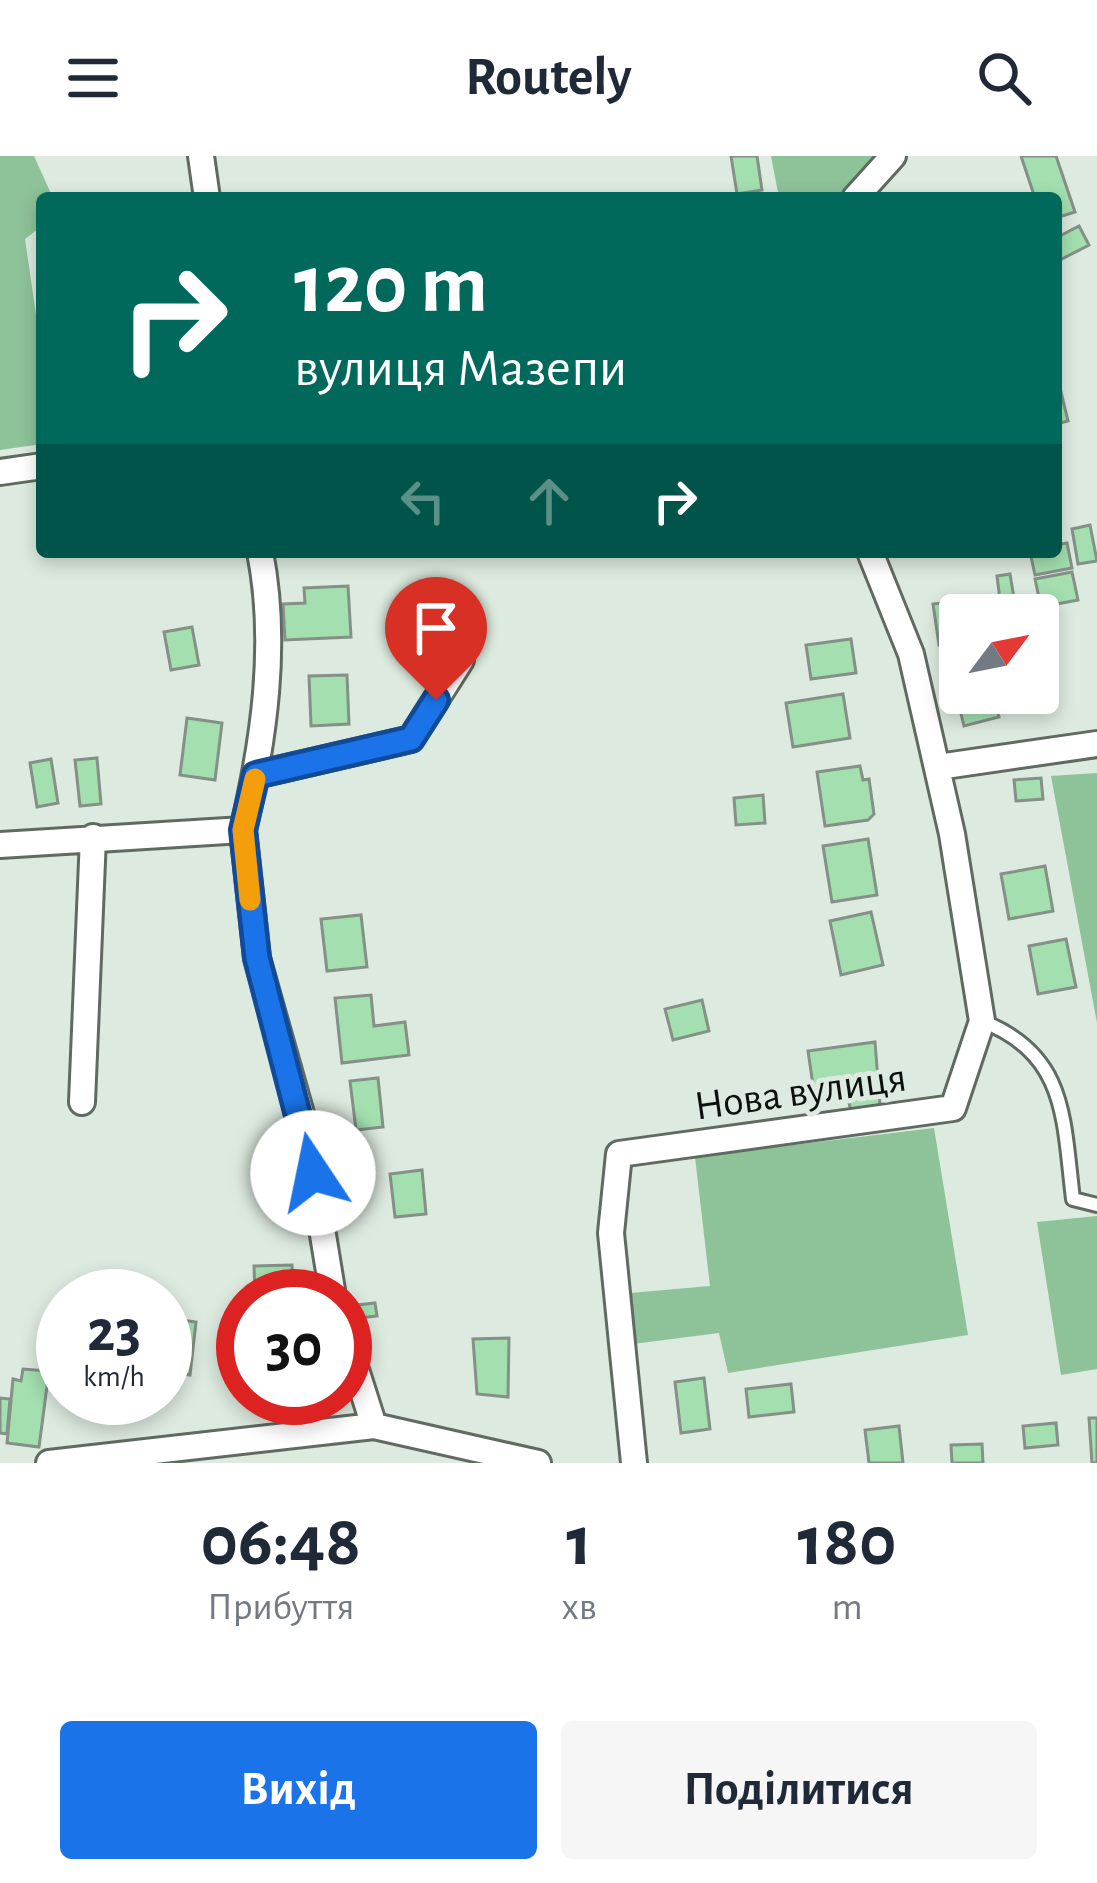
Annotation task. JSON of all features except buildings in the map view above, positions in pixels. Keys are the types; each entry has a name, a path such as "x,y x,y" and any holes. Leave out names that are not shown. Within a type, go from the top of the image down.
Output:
{"street":[{"path":"201,156 206,192"},
{"path":"860,192 893,156"},
{"path":"0,472 36,467"},
{"path":"261,558 272,611 256,775 243,830 257,958 306,1132 329,1269"},
{"name":"Нова вулиця","path":"634,1463 611,1233 619,1154 953,1108 982,1022 938,767 911,653 872,558"},
{"path":"256,775 411,739 460,660"},
{"path":"938,767 1097,744"},
{"path":"0,845 243,830"},
{"path":"82,1102 93,837"},
{"path":"372,1420 374,1426"},
{"path":"49,1463 374,1426 538,1463"}],"lane":[{"path":"982,1022 1020,1036 1046,1063 1062,1124 1073,1199 1097,1205"}],"green space":[{"path":"0,156 34,156 50,192 36,192 36,231 25,239 36,315 36,445 0,450"},
{"path":"771,156 879,156 846,192 778,192"},
{"path":"1097,773 1097,1023 1051,776"},
{"path":"934,1128 968,1335 728,1373 719,1333 633,1344 630,1293 710,1286 695,1157"},
{"path":"1097,1216 1097,1369 1061,1375 1037,1222"}],"slow traffic":[{"path":"250,900 243,830 255,779"}],"route":[{"path":"313,1173 257,958 243,830 256,775 411,739 436,700"}]}
